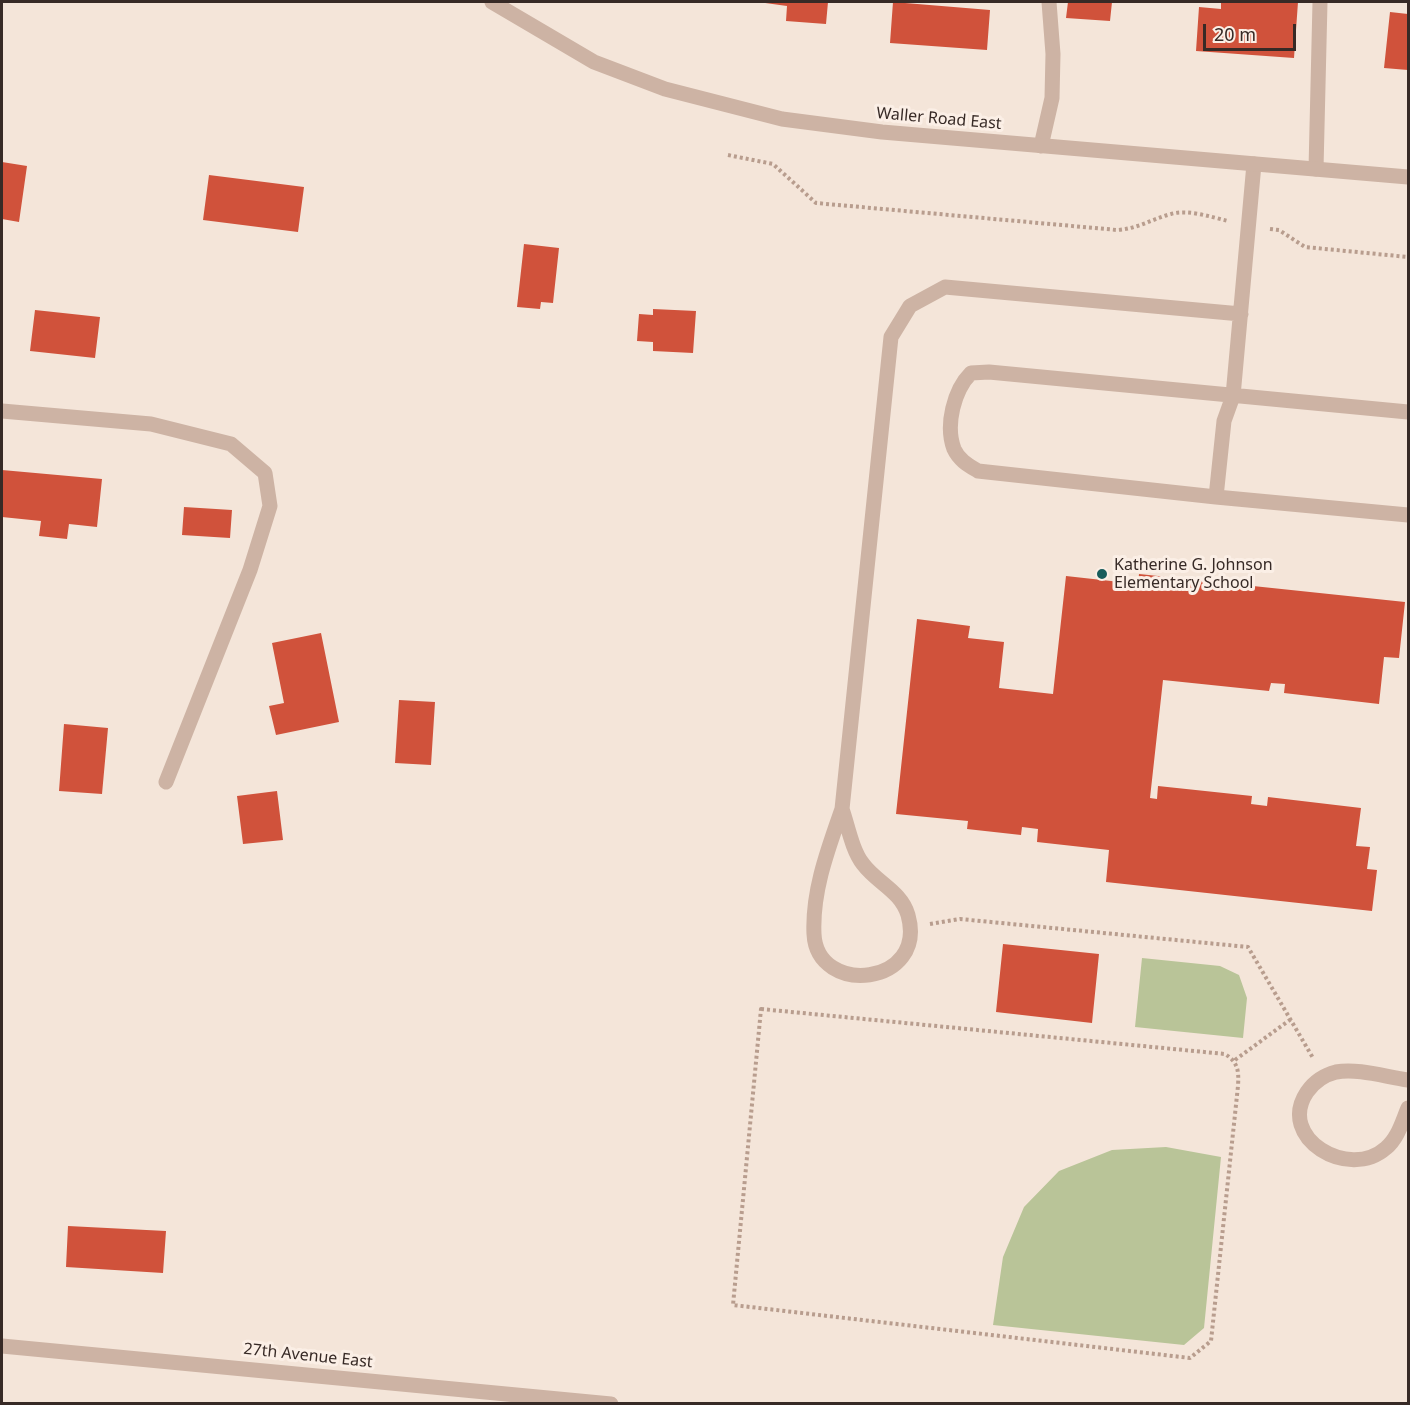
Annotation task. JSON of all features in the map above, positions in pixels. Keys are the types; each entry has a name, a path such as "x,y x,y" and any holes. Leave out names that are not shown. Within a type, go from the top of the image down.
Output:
{"street":[{"name":"Waller Road East","path":"492,2 594,62 665,89 782,119 882,132 1408,177"},
{"path":"1041,146 1052,98 1053,54 1049,2"},
{"path":"1316,169 1320,2"},
{"path":"1216,497 1224,421 1233,396 1254,164"},
{"path":"842,809 862,863 901,900 910,928 904,953 890,969 877,975 863,976 841,971 823,956 814,934 820,873 842,809 891,337 910,306 945,288 1241,314"},
{"path":"1408,412 989,372 971,373 962,381 955,397 951,433 954,449 963,463 978,471 1408,515"},
{"path":"2,411 151,424 231,444 265,472 270,506 250,570 166,782"},
{"path":"1408,1080 1347,1071 1323,1077 1312,1085 1304,1096 1300,1110 1301,1122 1312,1143 1332,1157 1355,1160 1375,1156 1396,1136 1408,1108"},
{"name":"27th Avenue East","path":"2,1346 611,1404"}],"path":[{"path":"728,155 773,164 816,203 1117,230 1132,230 1174,213 1201,214 1249,227 1280,230 1305,247 1408,257"},
{"path":"910,928 960,919 1248,946 1323,1077"},
{"path":"761,1009 1225,1054 1234,1060 1239,1073 1238,1086 1211,1341 1190,1358 733,1305 761,1009"},
{"path":"1234,1060 1291,1019"}],"green space":[{"path":"1142,958 1220,966 1239,975 1247,998 1243,1038 1135,1027"},
{"path":"1166,1147 1221,1157 1204,1328 1184,1345 993,1325 1003,1257 1024,1207 1059,1171 1112,1150"}],"building":[{"path":"758,2 828,2 826,24 786,21 787,6"},
{"path":"893,2 990,10 987,50 890,43"},
{"path":"1068,2 1112,2 1110,21 1066,18"},
{"path":"1221,2 1298,2 1294,58 1196,51 1199,7 1221,9"},
{"path":"1390,12 1408,14 1408,70 1384,68"},
{"path":"2,162 27,166 19,222 2,219"},
{"path":"209,175 304,187 298,232 203,220"},
{"path":"524,244 559,248 553,303 541,302 540,309 517,307"},
{"path":"653,309 696,311 693,353 653,351 653,342 637,341 639,314 653,315"},
{"path":"35,310 100,317 95,358 30,351"},
{"path":"2,470 102,479 97,527 69,524 67,539 39,536 41,521 2,517"},
{"path":"184,507 232,510 230,538 182,535"},
{"path":"1139,574 1405,602 1399,658 1384,657 1379,704 1284,693 1285,684 1271,683 1269,691 1163,680 1150,798 1157,799 1158,786 1252,796 1251,804 1267,806 1268,797 1361,808 1356,846 1370,847 1367,869 1377,870 1372,911 1106,882 1109,850 1037,842 1038,829 1022,827 1021,835 967,829 968,821 896,814 917,619 970,626 968,638 1004,642 999,688 1053,694 1066,576 1138,584"},
{"path":"321,633 339,722 276,735 269,706 284,703 272,643"},
{"path":"399,700 435,702 431,765 395,763"},
{"path":"64,724 108,728 102,794 59,791"},
{"path":"277,791 283,840 243,844 237,796"},
{"path":"1003,944 1099,954 1092,1023 996,1012"},
{"path":"68,1226 166,1231 163,1273 66,1267"}],"place":[{"name":"Katherine G. Johnson Elementary School","path":"1102,574"}]}
